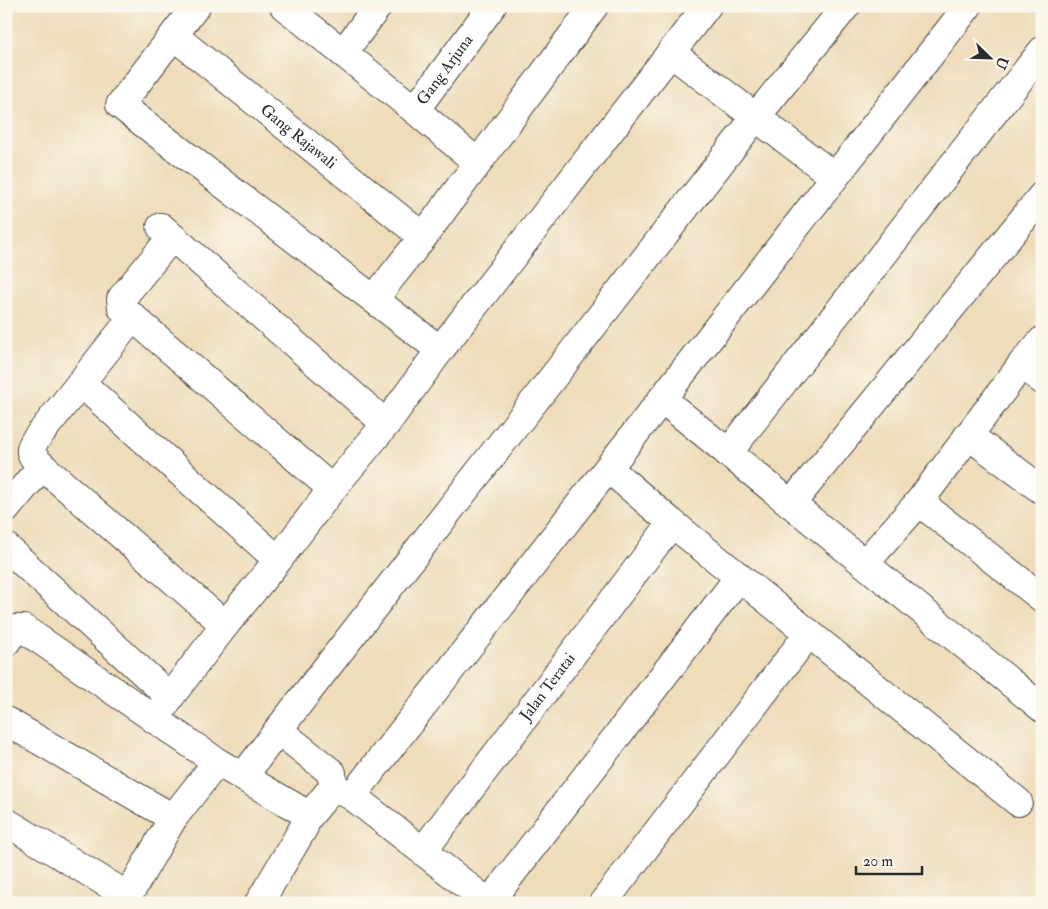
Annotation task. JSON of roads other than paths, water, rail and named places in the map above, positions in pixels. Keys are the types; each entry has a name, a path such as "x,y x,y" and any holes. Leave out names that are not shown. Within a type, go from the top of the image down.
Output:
{"street":[{"path":"196,6 120,105 440,350"},
{"path":"284,6 415,110 478,163"},
{"path":"343,53 378,6"},
{"name":"Gang Arjuna","path":"415,110 492,6"},
{"path":"374,300 594,6"},
{"path":"155,720 170,697 225,625 332,489 386,424 440,350 707,6"},
{"path":"243,776 755,118 846,6"},
{"path":"306,820 343,791 608,468 968,6"},
{"name":"Gang Rajawali","path":"174,36 423,237"},
{"path":"728,453 1042,51"},
{"path":"671,53 835,178"},
{"path":"791,504 1042,196"},
{"path":"332,489 122,308 121,300 166,232 386,424"},
{"path":"133,318 31,445 30,451 32,456 42,466 225,625"},
{"path":"865,563 918,502 968,435 1032,372 1042,341"},
{"path":"81,383 278,560"},
{"path":"662,399 1042,708"},
{"path":"968,435 1042,490"},
{"path":"6,509 42,466"},
{"path":"608,468 672,523 1018,802"},
{"path":"918,502 1042,598"},
{"name":"Jalan Teratai","path":"423,851 672,523"},
{"path":"6,547 170,697"},
{"path":"278,730 332,773 343,791 489,903 739,577"},
{"path":"6,642 16,628 24,629 217,762 305,814 304,827 259,903"},
{"path":"602,903 809,634"},
{"path":"6,721 173,818"},
{"path":"6,822 126,899 173,818 217,762"}]}
